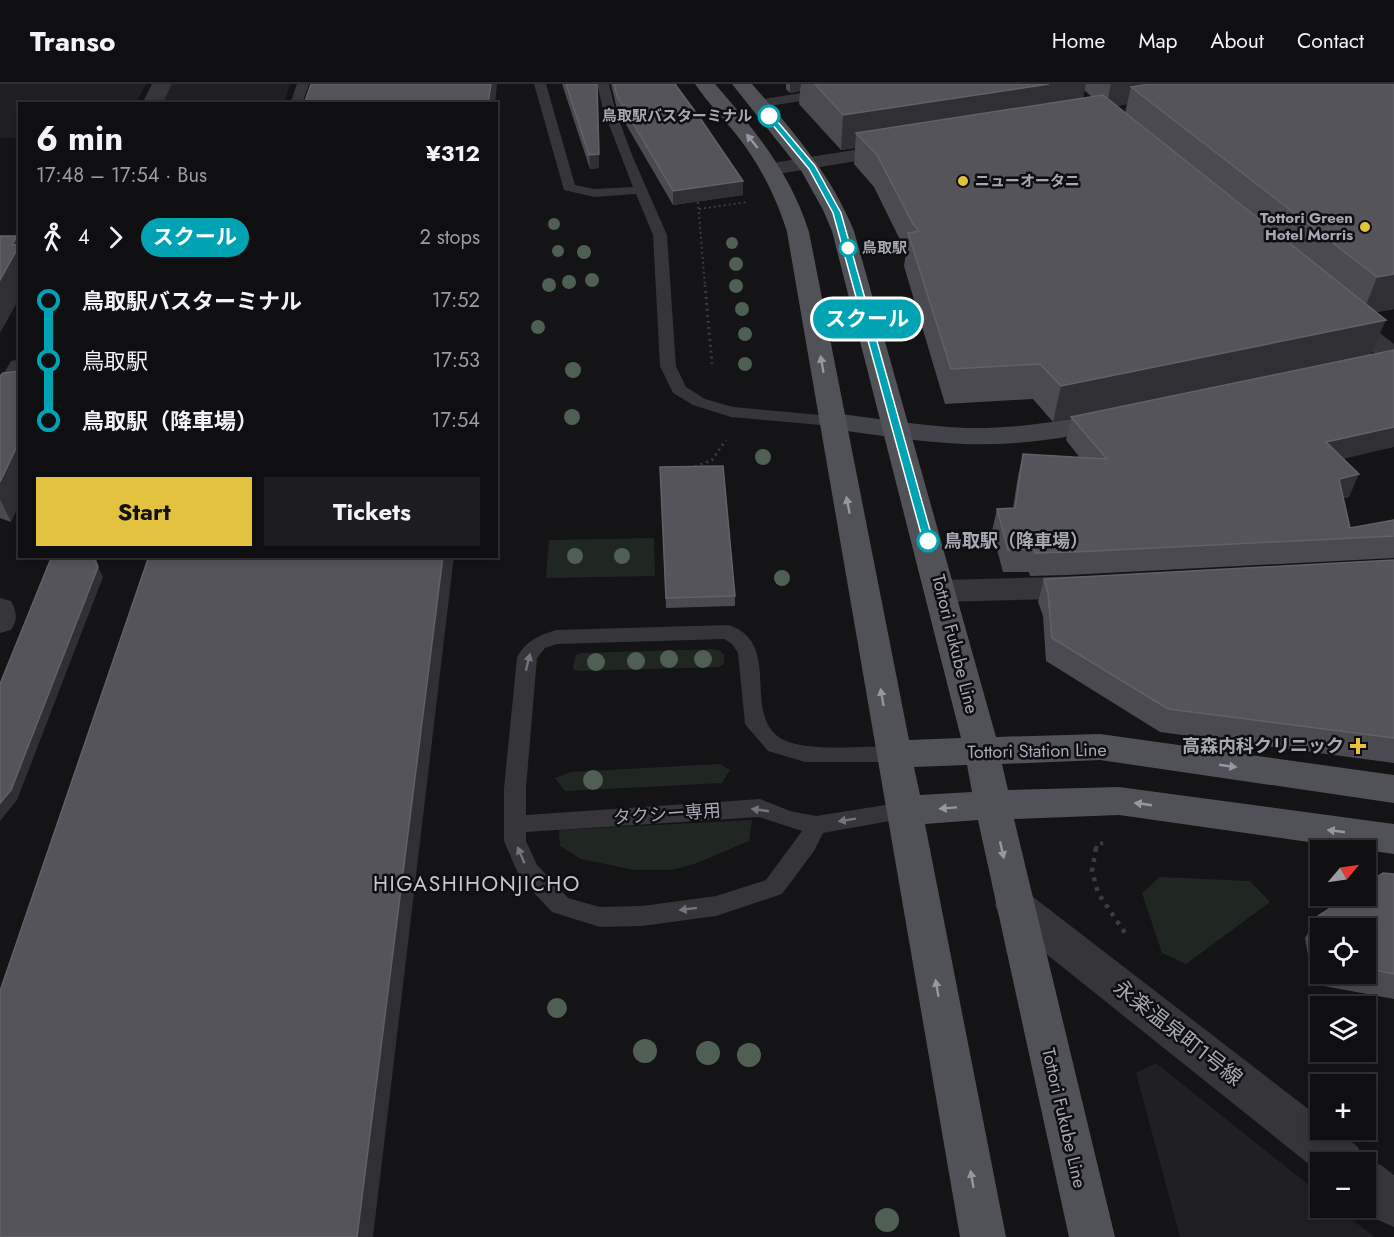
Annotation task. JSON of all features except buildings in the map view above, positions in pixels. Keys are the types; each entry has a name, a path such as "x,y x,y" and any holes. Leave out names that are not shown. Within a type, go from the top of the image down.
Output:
{"main road":[{"path":"705,84 772,169 787,196 798,232 892,754 983,1237"},
{"name":"Tottori Fukube Line","path":"752,95 808,163 829,195 843,231 941,591 982,752 1014,905 1092,1237"},
{"name":"Tottori Station Line","path":"892,754 1100,747 1394,789"},
{"path":"904,811 992,805 1119,801 1394,839"}],"street":[{"path":"153,102 162,84"},
{"path":"772,169 916,147"},
{"path":"1327,304 1394,359"},
{"path":"1360,367 1394,359"},
{"path":"832,421 942,434 984,436 1053,432 1132,415"},
{"path":"941,591 1115,585"},
{"path":"0,609 0,622"},
{"name":"永楽温泉町1号線","path":"1014,905 1329,1152"},
{"path":"1376,1190 1394,1204"}],"lane":[{"path":"297,102 303,84"},
{"path":"540,84 569,187 576,191 589,192 640,190"},
{"path":"603,84 609,109 660,235 668,366 679,390 699,402 731,412 832,421"},
{"path":"752,95 810,90 816,84"},
{"path":"752,95 863,88 864,84"},
{"path":"892,754 805,754 775,745 755,724 748,652 739,639 728,632 556,637 538,643 527,657 515,788 515,841 528,872 560,905 600,917 642,916 716,906 774,887 806,845 816,825 904,811"},
{"name":"タクシー専用","path":"516,824 760,808 788,819 816,825"}],"path":[{"path":"699,209 751,201"},
{"path":"698,202 712,364"},
{"path":"687,471 712,460 730,435"},
{"path":"1108,842 1097,845 1092,870 1098,893 1124,932 1132,939"}],"shaded area":[{"path":"0,84 146,84 137,102 18,102 18,138 0,138"},
{"path":"170,84 290,84 284,102 161,102"},
{"path":"654,538 655,576 546,578 549,540"},
{"path":"719,650 724,655 724,664 718,667 584,671 574,670 573,666 576,655 581,653"},
{"path":"720,764 730,770 722,783 565,791 555,778 571,772"},
{"path":"752,820 749,841 697,863 672,870 634,870 581,859 560,846 559,830"},
{"path":"1160,877 1250,881 1270,902 1186,964 1162,953 1142,893"},
{"path":"1156,1063 1310,1186 1310,1218 1350,1218 1375,1237 1180,1237 1136,1073"}],"bus line":[{"name":"スクール","path":"769,116 812,168 837,213 928,541"}],"place":[{"name":"鳥取駅バスターミナル","path":"769,116"},
{"name":"ニューオータニ","path":"963,181"},
{"name":"Tottori Green Hotel Morris","path":"1365,227"},
{"name":"鳥取駅","path":"848,248"},
{"name":"鳥取駅（降車場）","path":"928,541"},
{"name":"高森内科クリニック","path":"1358,746"}],"district":[{"name":"HIGASHIHONJICHO","path":"477,884"}]}
